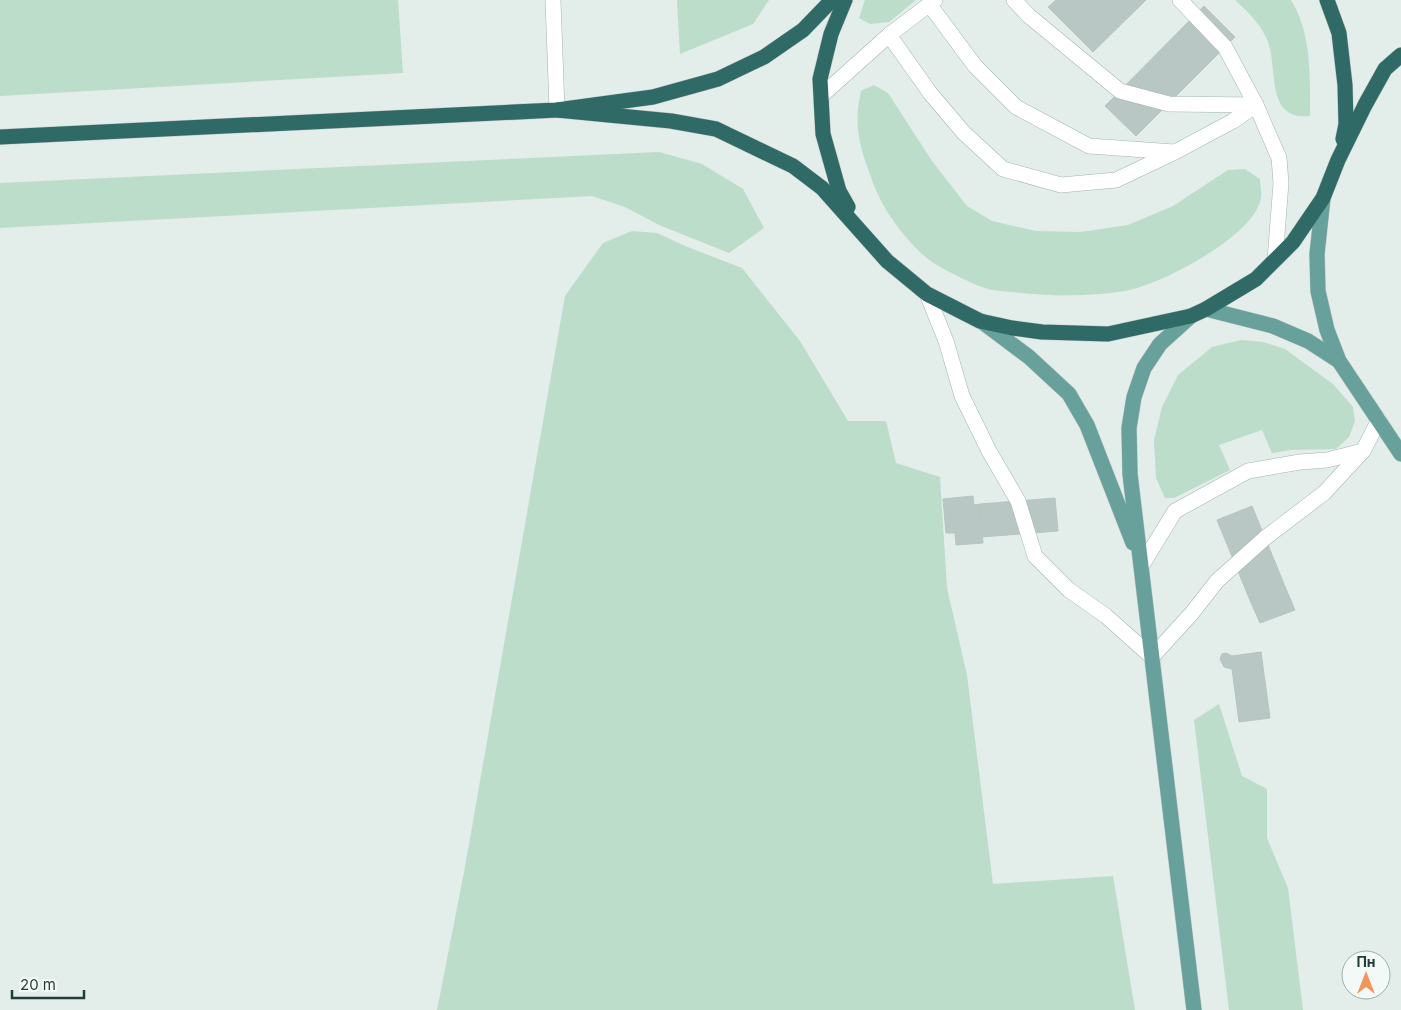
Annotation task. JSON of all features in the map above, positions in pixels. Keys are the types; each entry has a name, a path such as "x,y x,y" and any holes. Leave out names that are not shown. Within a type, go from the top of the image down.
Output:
{"highway":[{"path":"0,137 557,110 654,97 718,78 764,57 803,30 832,0"},
{"path":"845,0 831,34 820,79 823,134 839,191 862,231"},
{"path":"1327,0 1339,32 1345,85 1346,124 1338,160"},
{"path":"557,110 671,121 716,129 793,166 822,188 862,231 886,261 927,294 980,321 1042,332 1108,334 1191,316 1256,279 1293,242 1323,198 1338,160 1365,105 1385,69 1401,55"}],"main road":[{"path":"1323,198 1317,254 1318,291 1327,330 1339,362 1401,454"},
{"path":"1206,309 1274,326 1308,341 1339,362"},
{"path":"1191,316 1160,344 1144,368 1134,397 1128,428 1130,474 1194,1010"},
{"path":"980,321 1029,357 1069,394 1087,425 1142,565"}],"lane":[{"path":"553,0 557,110"},
{"path":"1014,0 1029,16 1120,91 1169,104 1256,105"},
{"path":"1180,0 1225,47 1256,105 1279,158 1281,183 1275,260"},
{"path":"821,96 889,35 932,2 975,66 1016,107 1089,146 1175,152"},
{"path":"889,35 930,94 964,133 1002,168 1061,185 1116,180 1175,152 1233,121 1256,105"},
{"path":"927,294 946,341 962,396 988,451 1018,501 1035,556 1069,590 1106,616 1152,657 1192,613 1217,581 1265,538 1324,493 1363,451 1379,420"},
{"path":"1142,565 1175,511 1248,471 1300,462 1327,460 1363,451"}],"green space":[{"path":"0,0 398,0 403,73 0,96"},
{"path":"677,0 769,0 753,24 680,54"},
{"path":"865,0 916,0 889,22 870,24 859,18"},
{"path":"1235,0 1291,0 1298,13 1306,41 1310,71 1310,116 1296,115 1286,110 1280,102 1276,91 1268,42 1254,19"},
{"path":"874,85 888,93 932,161 967,206 992,221 1036,231 1080,232 1128,225 1173,206 1228,170 1245,169 1260,179 1261,198 1255,213 1225,243 1182,269 1141,287 1111,293 1068,295 988,289 955,275 928,259 902,233 882,202 864,157 858,126 861,91"},
{"path":"659,152 702,164 743,189 764,228 729,253 659,225 625,207 592,196 0,228 0,183"},
{"path":"632,231 657,233 742,268 800,341 848,421 886,421 896,463 940,477 947,588 967,675 993,884 1113,876 1135,1010 437,1010 465,867 565,296 603,243"},
{"path":"1241,340 1263,342 1285,349 1333,384 1353,407 1355,421 1349,437 1336,449 1291,450 1272,453 1262,430 1219,445 1230,470 1174,498 1165,498 1156,478 1154,440 1162,407 1178,375 1212,347"},
{"path":"1219,704 1242,776 1267,789 1267,838 1288,888 1303,1010 1229,1010 1194,720"}],"building":[{"path":"1056,0 1146,0 1093,52 1048,7"},
{"path":"1204,6 1235,37 1136,136 1105,106"},
{"path":"973,496 974,505 980,504 983,543 956,545 955,533 946,533 943,499"},
{"path":"1055,498 1058,531 982,537 980,504"},
{"path":"1252,506 1284,584 1249,598 1217,520"},
{"path":"1284,584 1295,610 1260,623 1249,598"},
{"path":"1261,652 1270,718 1239,722 1232,669 1224,667 1220,659 1222,654 1226,653 1232,656"}]}
